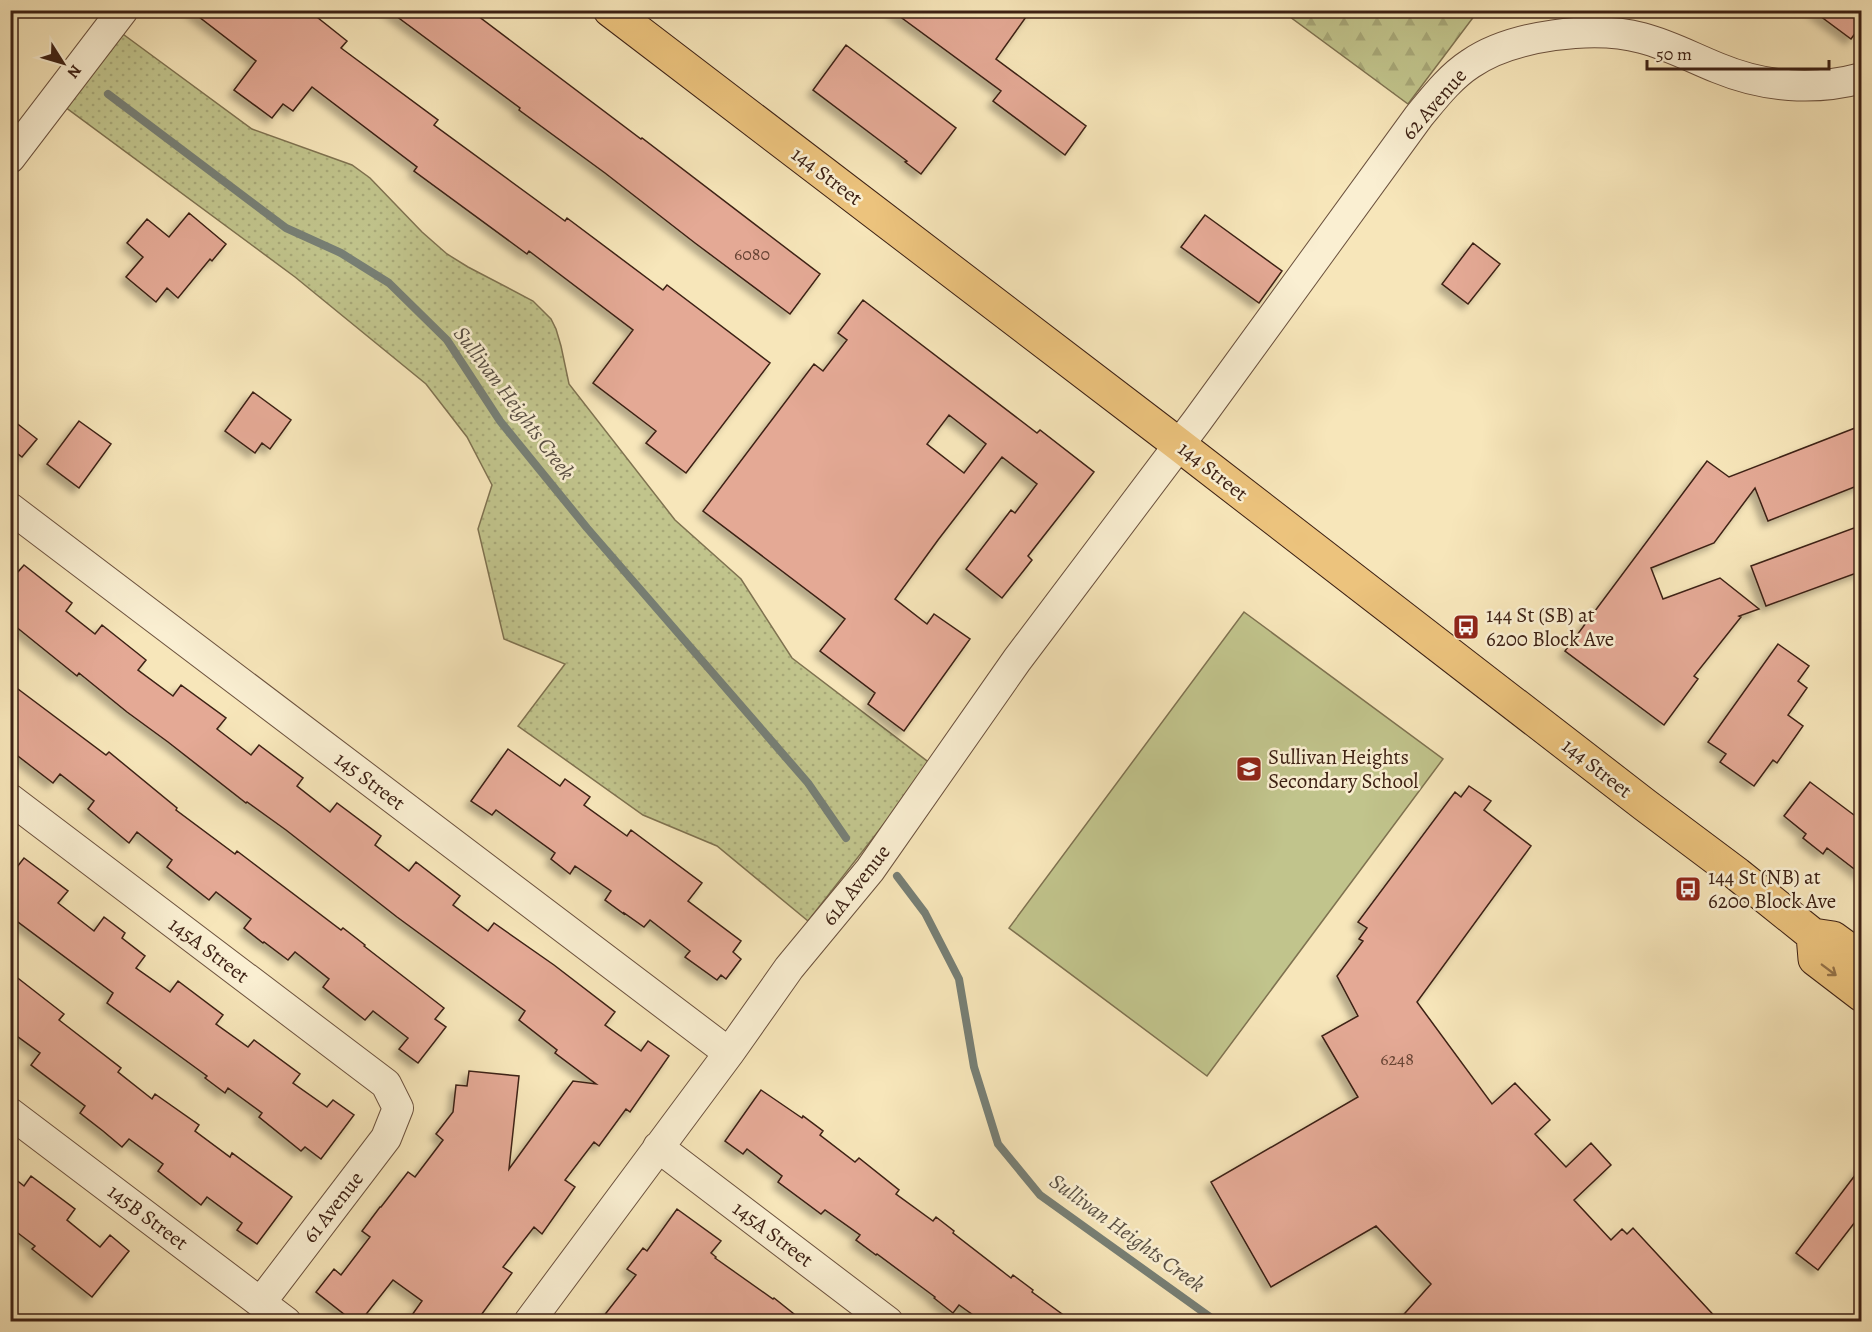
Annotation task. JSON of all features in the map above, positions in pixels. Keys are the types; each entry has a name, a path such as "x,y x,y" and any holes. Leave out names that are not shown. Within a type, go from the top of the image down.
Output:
{"main road":[{"name":"144 Street","path":"610,10 1178,444 1813,935 1833,938 1862,959"},
{"path":"1813,935 1815,959 1862,995"}],"street":[{"path":"10,158 123,10"},
{"name":"62 Avenue","path":"1178,444 1419,116 1443,87 1470,64 1503,46 1547,37 1596,31 1641,37 1747,79 1794,86 1833,84 1862,78"},
{"name":"61A Avenue","path":"529,1322 729,1053 789,968 870,870 1017,660 1178,444"},
{"name":"145 Street","path":"10,508 729,1053"},
{"name":"145A Street","path":"10,799 386,1084 398,1108"},
{"name":"61 Avenue","path":"261,1302 386,1138 398,1108"},
{"name":"145B Street","path":"10,1113 286,1322"},
{"name":"145A Street","path":"658,1147 888,1322"}],"green space":[{"path":"1282,11 1478,11 1408,104"},
{"path":"116,29 252,129 352,165 370,178 422,232 447,254 533,301 551,319 556,329 569,384 675,520 741,579 792,658 931,764 808,921 717,846 643,815 518,726 565,664 504,639 478,529 492,485 467,437 426,384 295,277 57,101"},
{"path":"1244,612 1443,759 1207,1076 1009,928"}],"building":[{"path":"190,10 308,10 347,41 341,48 438,120 434,125 565,221 567,218 663,290 667,285 770,363 686,473 646,443 656,431 593,383 633,330 529,251 527,254 414,171 417,167 312,87 293,111 283,104 272,118 234,90 256,61"},
{"path":"388,10 470,10 820,274 790,314"},
{"path":"891,10 1031,10 996,59 1086,126 1065,155 993,101 1001,91"},
{"path":"1812,10 1862,10 1862,24 1851,39"},
{"path":"846,45 956,128 921,174 813,90"},
{"path":"189,213 226,244 212,261 210,259 178,298 167,288 156,302 126,277 143,257 127,243 147,219 169,237"},
{"path":"1205,215 1282,271 1259,303 1181,247"},
{"path":"1473,243 1500,264 1468,304 1442,284"},
{"path":"863,300 1037,433 1040,430 1094,472 1028,556 1032,560 1002,598 966,569 1011,510 1015,513 1037,484 1002,457 938,540 895,599 927,624 934,614 970,639 904,731 868,704 875,693 820,651 845,619 703,511 814,364 823,371 847,340 838,333","holes":["949,415 986,444 964,473 927,444"]},
{"path":"253,392 291,420 270,449 262,443 255,453 225,431"},
{"path":"10,418 37,439 22,457 10,448"},
{"path":"79,421 111,444 79,488 47,464"},
{"path":"1855,428 1862,444 1862,484 1768,521 1755,488 1714,543 1651,568 1663,599 1720,578 1759,609 1739,616 1741,617 1694,676 1698,679 1664,725 1565,651 1707,461 1729,477"},
{"path":"1862,525 1862,571 1766,606 1751,566"},
{"path":"24,565 72,603 66,611 95,634 102,625 146,660 138,670 173,696 181,685 226,718 217,729 251,755 259,745 303,778 297,786 330,812 337,803 381,836 375,845 409,871 416,862 460,896 453,905 488,931 494,923 615,1012 605,1025 641,1051 648,1041 669,1056 630,1112 626,1109 599,1146 594,1142 565,1180 575,1187 542,1234 534,1227 503,1267 512,1273 476,1322 407,1322 422,1301 393,1280 360,1322 354,1322 316,1292 334,1269 341,1275 370,1237 362,1231 380,1207 408,1172 415,1177 443,1140 436,1134 453,1112 456,1085 467,1086 469,1071 519,1076 509,1169 573,1081 596,1084 555,1053 557,1050 519,1020 525,1011 397,917 286,830 246,803 79,673 77,676 10,622 10,581"},
{"path":"1778,644 1809,666 1798,681 1807,688 1788,715 1803,726 1777,763 1773,760 1754,786 1720,762 1726,754 1708,742"},
{"path":"10,683 106,755 109,752 177,808 176,810 235,854 237,851 341,930 343,928 444,1008 435,1019 446,1027 418,1063 399,1049 408,1038 373,1011 365,1020 323,987 329,979 295,952 288,960 263,943 244,928 251,919 216,892 209,900 167,867 172,860 137,832 129,843 88,809 94,801 60,774 53,783 10,750"},
{"path":"508,749 560,786 565,779 590,797 584,805 627,836 631,830 702,883 688,901 741,941 733,952 741,959 726,979 721,975 717,980 685,957 690,951 650,920 644,927 624,914 605,900 611,891 575,866 570,874 551,859 555,853 496,810 492,815 471,801"},
{"path":"1810,782 1862,821 1862,875 1827,848 1823,854 1803,838 1806,834 1784,816"},
{"path":"1469,786 1491,801 1484,810 1531,846 1417,1002 1492,1104 1515,1083 1550,1120 1535,1134 1566,1167 1591,1143 1611,1165 1574,1200 1611,1240 1622,1229 1627,1234 1633,1228 1720,1322 1397,1322 1431,1284 1376,1226 1271,1287 1211,1182 1358,1097 1322,1036 1358,1016 1337,976 1363,941 1359,939 1367,928 1358,922 1455,792 1461,797"},
{"path":"24,858 68,891 58,903 94,931 104,917 125,933 122,938 145,956 136,968 170,992 178,981 223,1015 216,1024 248,1047 254,1040 300,1074 293,1083 327,1107 333,1100 354,1115 321,1159 305,1147 301,1151 259,1117 262,1113 228,1088 225,1093 205,1078 207,1076 107,1003 113,993 10,916 10,876"},
{"path":"10,972 64,1014 59,1020 121,1068 118,1072 152,1099 155,1094 199,1125 195,1131 230,1157 232,1153 292,1197 257,1244 237,1230 242,1223 207,1197 201,1205 158,1171 163,1164 129,1139 122,1147 80,1113 85,1106 31,1065 40,1053 10,1031"},
{"path":"761,1090 802,1118 803,1116 823,1131 820,1135 855,1162 859,1158 899,1190 896,1194 933,1221 936,1217 1011,1278 1013,1275 1073,1322 983,1322 959,1305 953,1313 935,1297 856,1240 860,1235 825,1210 821,1214 778,1182 782,1176 747,1149 743,1154 725,1141"},
{"path":"1862,1166 1862,1213 1818,1270 1796,1253"},
{"path":"10,1175 24,1186 31,1176 75,1209 67,1220 100,1247 110,1235 129,1251 92,1297 32,1249 35,1246 10,1227"},
{"path":"677,1209 721,1241 711,1253 715,1258 774,1298 804,1322 599,1322 636,1275 627,1269 643,1248 647,1251"}],"waterway":[{"name":"Sullivan Heights Creek","path":"108,94 286,228 341,253 389,283 447,340 500,421 587,528 808,783 846,838"},
{"name":"Sullivan Heights Creek","path":"897,876 925,913 959,979 974,1067 998,1144 1040,1195 1217,1322"}],"place":[{"name":"144 St (SB) at 6200 Block Ave","path":"1466,627"},
{"name":"Sullivan Heights Secondary School","path":"1249,769"},
{"name":"144 St (NB) at 6200 Block Ave","path":"1688,889"}]}
